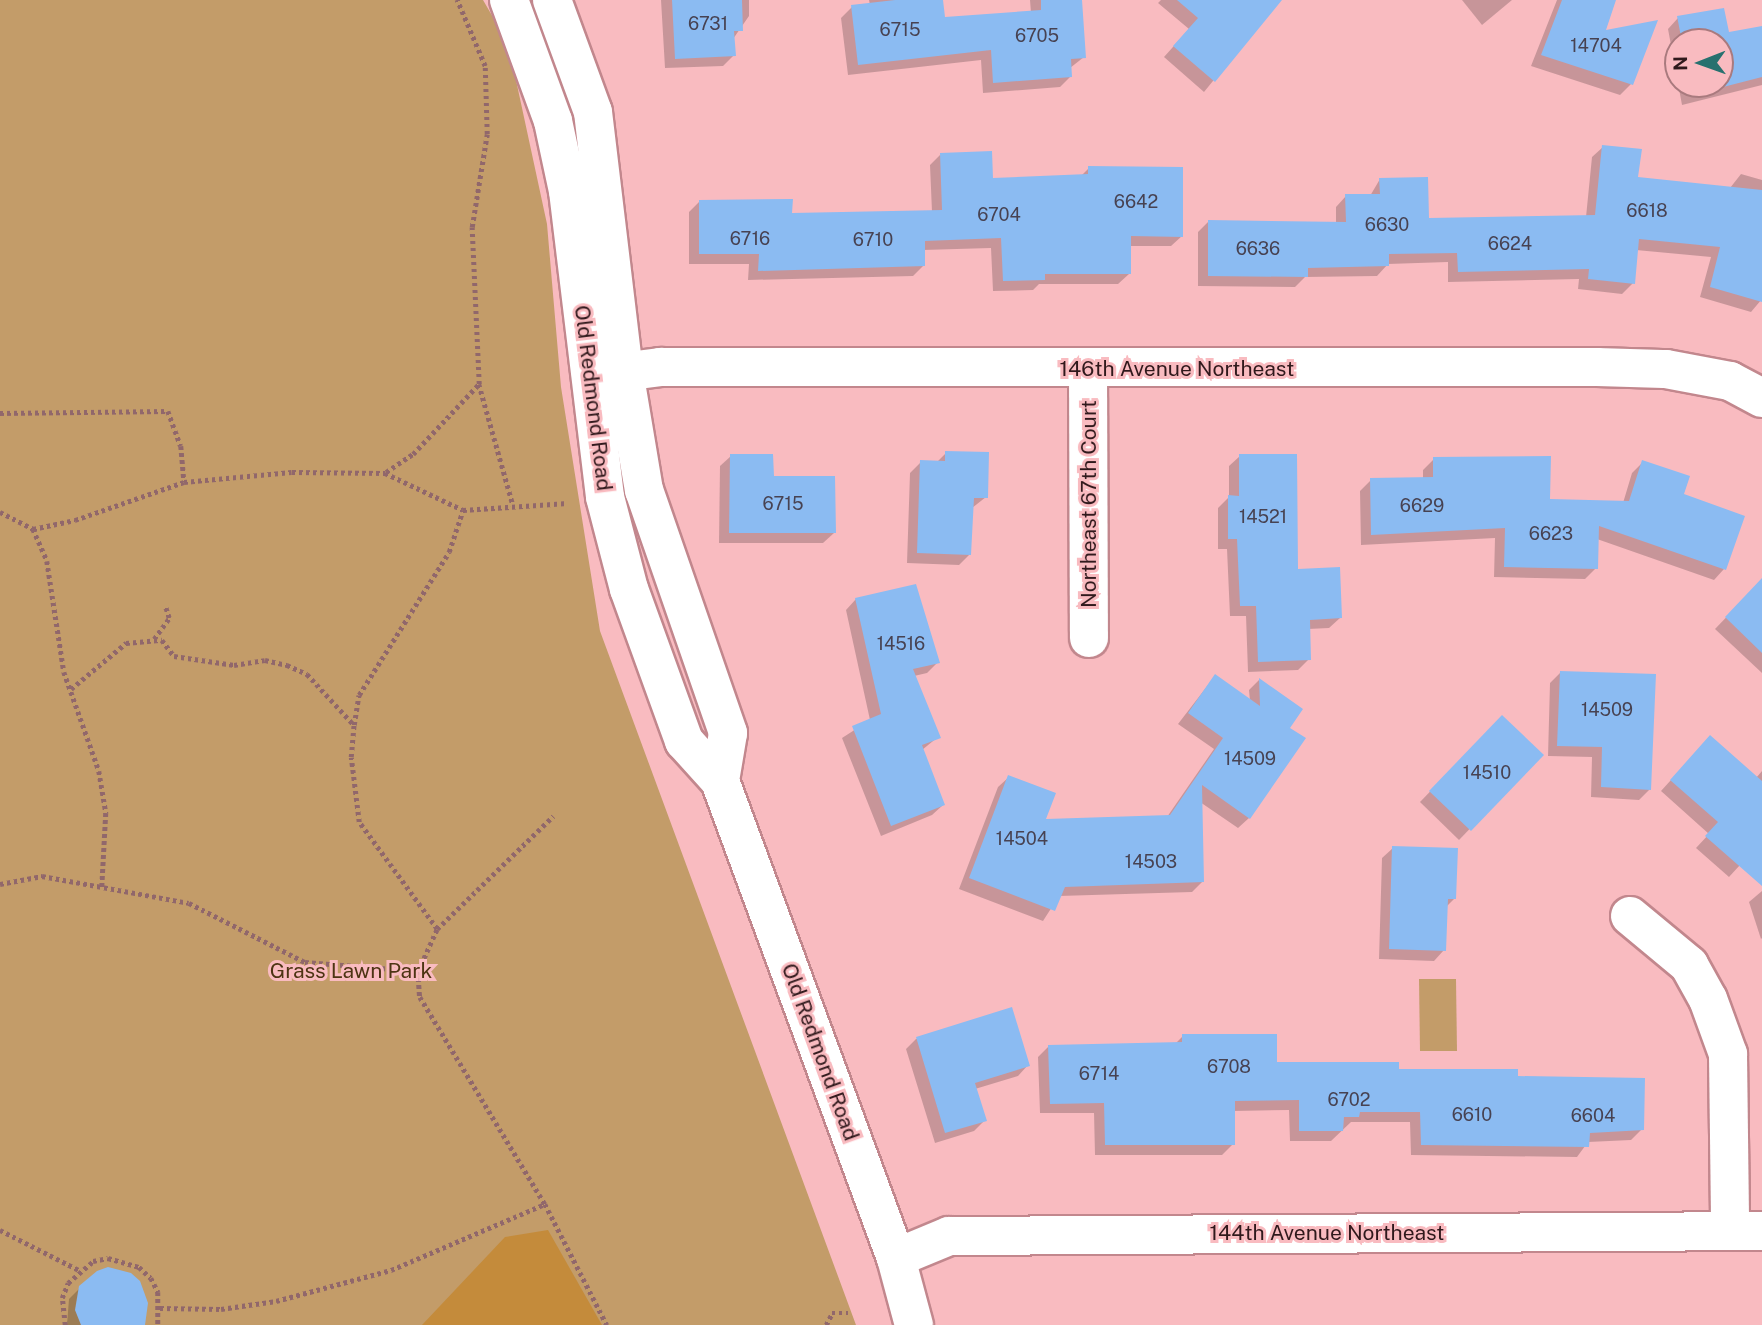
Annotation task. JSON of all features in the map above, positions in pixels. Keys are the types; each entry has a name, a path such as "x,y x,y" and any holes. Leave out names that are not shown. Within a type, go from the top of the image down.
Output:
{"street":[{"name":"Old Redmond Road","path":"509,0 553,121 606,374 728,733 720,781 896,1258 914,1325"},
{"name":"Old Redmond Road","path":"552,0 593,113 606,374"},
{"name":"146th Avenue Northeast","path":"606,374 660,367 1088,370 1666,369 1730,382 1762,398"},
{"name":"Northeast 67th Court","path":"1088,370 1089,638"},
{"path":"1630,916 1689,965 1708,999 1728,1054 1746,1230"},
{"name":"144th Avenue Northeast","path":"896,1258 949,1236 1746,1230"}],"path":[{"path":"457,0 485,66 487,134 472,227 478,384 513,505"},
{"path":"386,473 413,454 478,384"},
{"path":"0,413 168,411 181,446 184,482"},
{"path":"33,529 75,520 184,482 292,472 386,473 463,510 571,502"},
{"path":"438,929 359,822 351,757 359,695 449,552 463,510"},
{"path":"0,512 33,529 47,561 64,672 99,771 106,813 102,887"},
{"path":"153,640 169,618 165,606"},
{"path":"71,690 126,643 162,640 174,656 234,665 265,660 287,665 307,674 354,725"},
{"path":"553,816 438,929 418,971 420,998 545,1204 607,1325"},
{"path":"0,884 43,876 189,903 305,962 418,971"},
{"path":"160,1308 221,1309 276,1301 391,1270 545,1204"},
{"path":"0,1230 79,1270"},
{"path":"65,1325 62,1298 79,1270 108,1258 132,1263 151,1278 160,1308 158,1325"},
{"path":"826,1325 832,1313 848,1313"}],"green space":[{"name":"Grass Lawn Park","path":"0,0 483,0 508,43 547,224 561,387 600,631 856,1325 0,1325"},
{"path":"1419,979 1456,979 1457,1051 1420,1051"}],"shaded area":[{"path":"548,1230 602,1325 422,1325 505,1237"}],"building":[{"path":"672,0 742,0 743,31 734,31 736,56 675,59"},
{"path":"895,0 943,0 945,17 1041,10 1041,0 1082,0 1086,58 1071,59 1072,77 993,83 991,50 858,65 851,5"},
{"path":"1177,0 1282,0 1215,82 1173,46 1198,18"},
{"path":"1562,0 1616,0 1606,30 1658,20 1633,85 1541,55"},
{"path":"1724,8 1728,28 1679,28 1677,16"},
{"path":"1762,26 1762,77 1734,84 1734,31"},
{"path":"1602,145 1642,149 1638,177 1762,190 1762,302 1710,287 1720,247 1639,239 1635,284 1588,279 1589,269 1458,272 1457,253 1389,254 1389,266 1308,268 1308,277 1208,276 1208,220 1346,222 1345,194 1380,194 1379,178 1428,177 1429,218 1595,215"},
{"path":"992,151 993,178 1088,174 1088,166 1183,167 1183,237 1131,236 1131,274 1045,274 1045,280 1003,281 1001,238 925,241 925,266 758,271 759,254 699,254 699,200 793,199 792,213 942,210 940,153"},
{"path":"945,451 989,452 988,498 974,498 971,555 917,553 920,460 945,461"},
{"path":"730,454 773,454 774,476 835,476 836,533 729,533"},
{"path":"1239,454 1297,454 1298,569 1340,567 1342,618 1310,620 1311,660 1258,662 1256,606 1240,606 1237,539 1228,539 1228,495 1239,496"},
{"path":"1551,456 1550,499 1629,501 1642,460 1690,476 1684,494 1745,516 1726,570 1599,526 1598,569 1504,567 1505,528 1371,535 1370,478 1433,477 1433,457"},
{"path":"1762,578 1762,653 1725,617"},
{"path":"916,584 940,663 913,669 941,738 922,745 945,805 891,826 852,726 881,714 855,598"},
{"path":"1560,671 1656,674 1651,790 1601,787 1602,747 1557,746"},
{"path":"1215,674 1260,706 1259,678 1303,709 1290,728 1306,738 1250,819 1202,785 1204,882 1065,887 1055,911 969,878 1008,775 1056,793 1046,819 1170,815 1223,738 1188,713"},
{"path":"1502,715 1544,755 1471,831 1429,791"},
{"path":"1710,735 1762,781 1762,886 1705,836 1718,822 1670,780"},
{"path":"1392,846 1458,848 1456,899 1448,899 1446,951 1389,949"},
{"path":"1012,1007 1030,1066 975,1083 987,1121 945,1133 916,1037"},
{"path":"1182,1034 1277,1034 1277,1062 1399,1062 1399,1069 1518,1069 1518,1076 1645,1078 1644,1130 1590,1133 1589,1147 1421,1145 1420,1112 1360,1112 1359,1117 1344,1117 1343,1131 1299,1131 1299,1100 1235,1101 1235,1145 1105,1145 1104,1103 1050,1104 1048,1045 1182,1042"},
{"path":"108,1267 131,1273 140,1281 148,1303 145,1325 81,1325 75,1310 79,1286 97,1271"}]}
